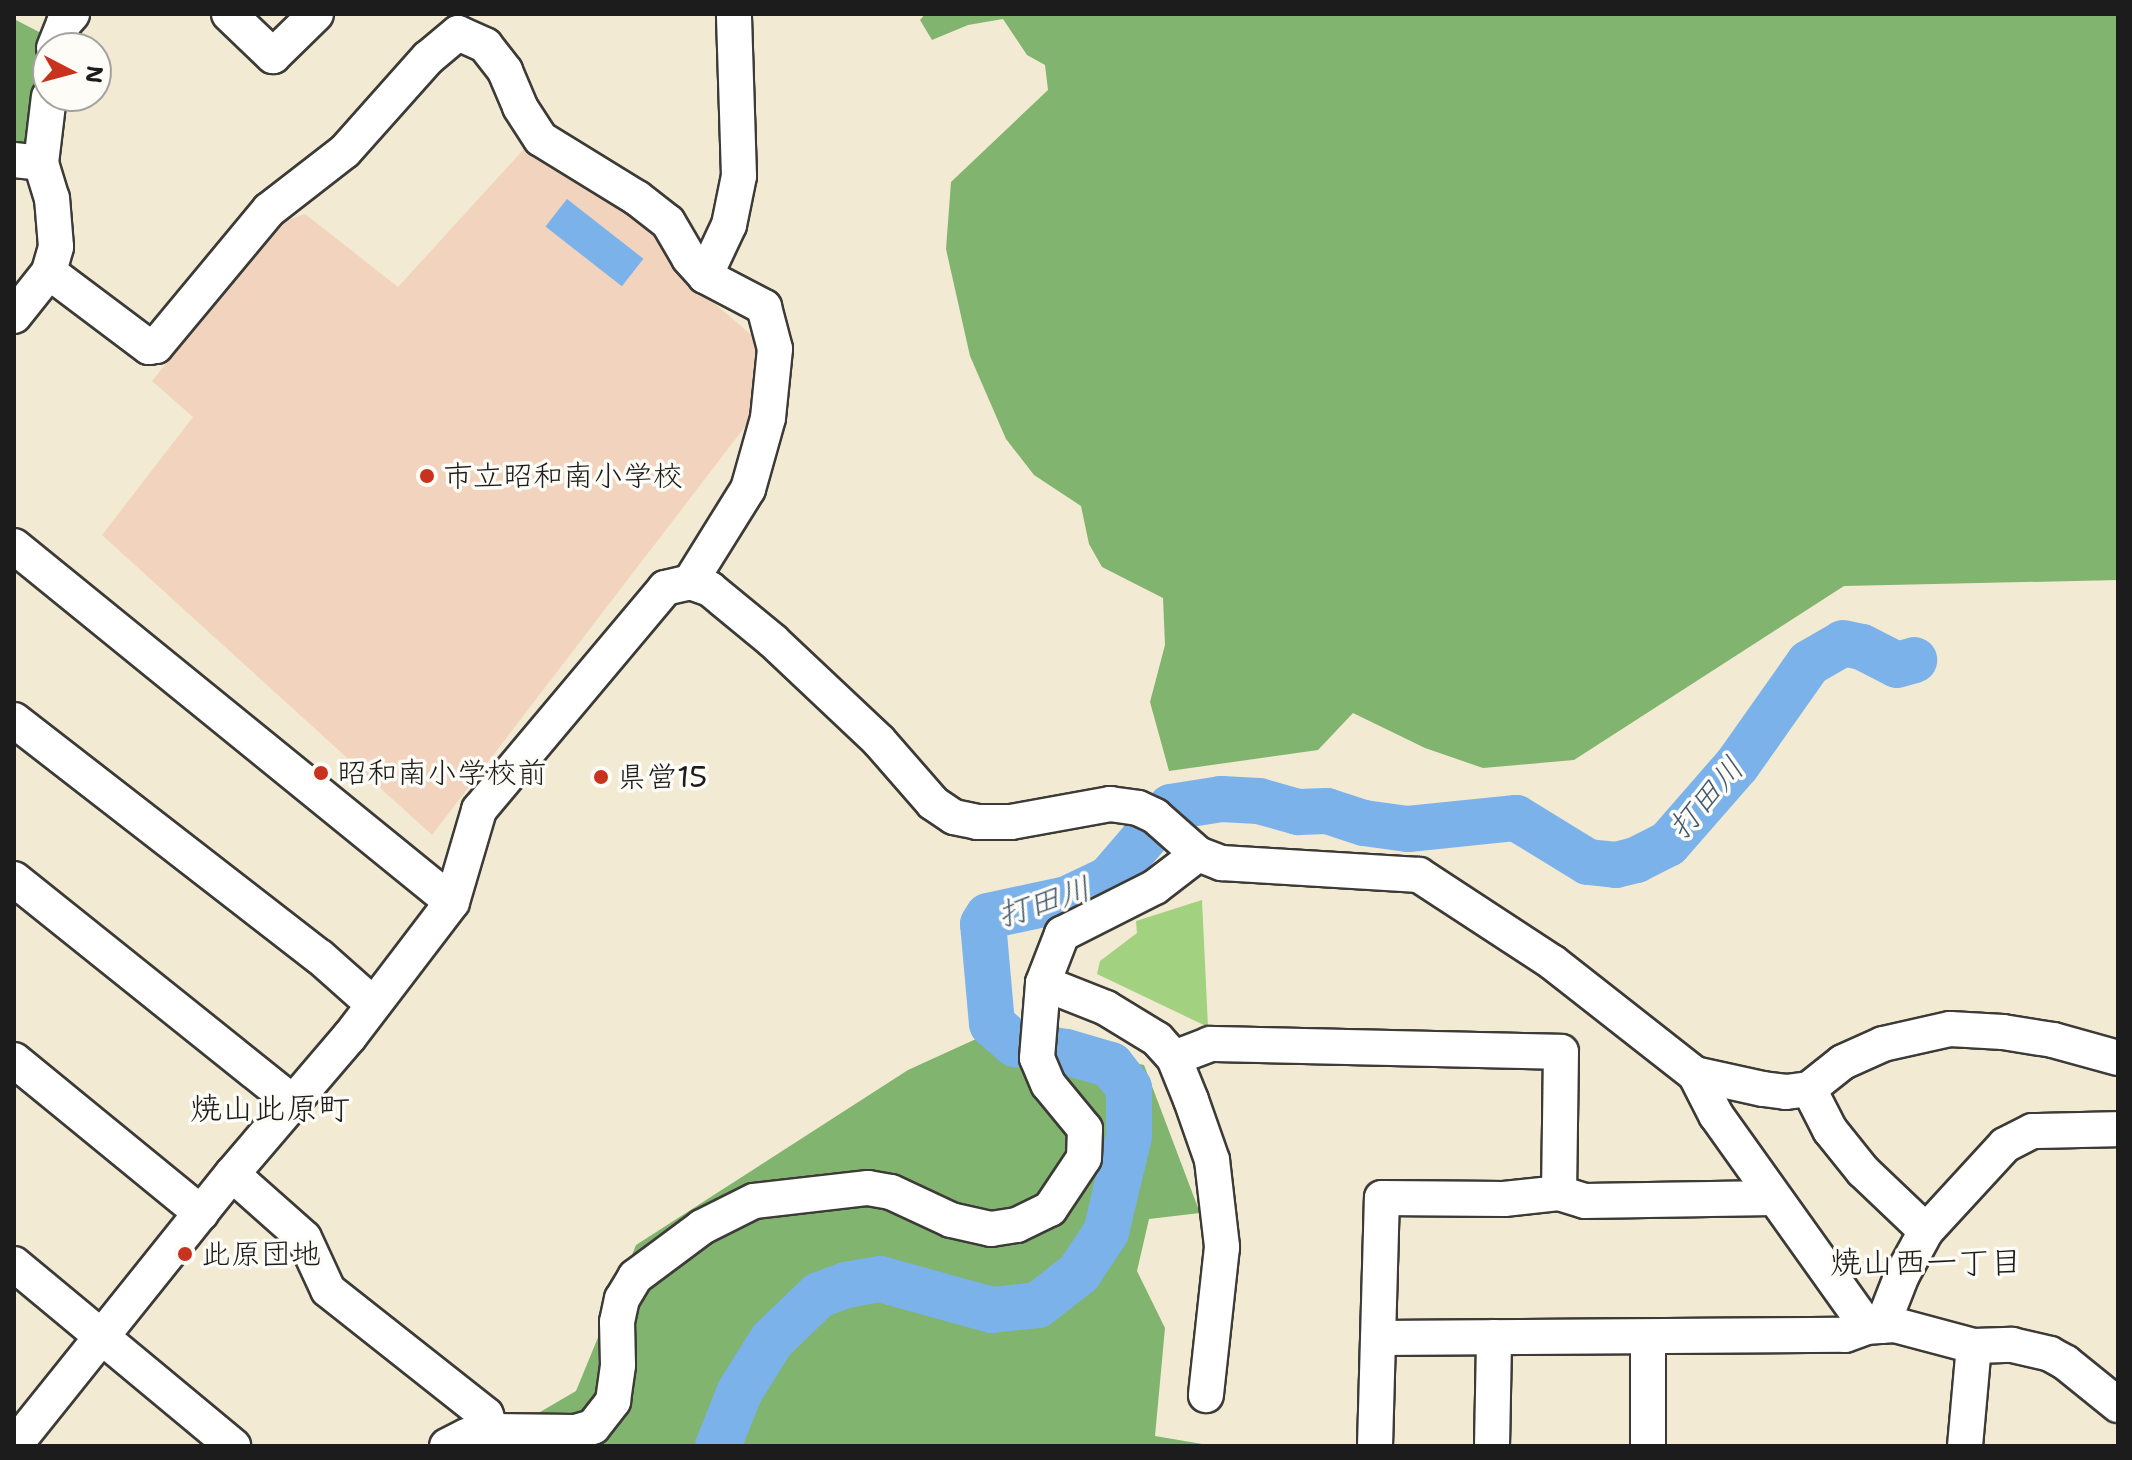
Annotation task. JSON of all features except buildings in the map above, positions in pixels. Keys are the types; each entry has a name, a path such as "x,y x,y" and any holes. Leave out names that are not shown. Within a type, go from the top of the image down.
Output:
{"street":[{"path":"60,32 72,14"},
{"path":"229,14 273,56 316,14"},
{"path":"705,276 729,225 739,176 734,14"},
{"path":"49,272 149,347 156,346 269,210 345,151 457,23 485,45 505,71 520,107 541,139 637,198 668,222 689,258 705,276 764,307 775,349 768,418 748,489 690,582"},
{"path":"14,316 49,272 56,247 55,214 28,162 44,112"},
{"path":"14,546 452,902"},
{"path":"14,1446 373,1004 452,902 479,810 665,588 690,582 710,589 808,673 879,741 933,803 954,817 977,822 1011,822 1110,804 1138,808 1163,823 1198,854 1222,863 1419,875 1552,962 1695,1074 1716,1115 1774,1198 1874,1327"},
{"path":"14,720 320,957 373,1004"},
{"path":"447,1446 467,1436 491,1431 575,1432 593,1427 613,1401 618,1365 617,1322 622,1299 635,1277 702,1227 754,1201 868,1188 891,1192 951,1220 991,1229 1017,1225 1050,1209 1084,1158 1085,1129 1048,1084 1037,1048 1043,983 1062,934 1155,887 1198,854"},
{"path":"14,879 292,1102"},
{"path":"1043,983 1106,1008 1157,1039 1174,1058 1212,1160 1221,1233 1206,1395"},
{"path":"1695,1074 1763,1089 1786,1092 1809,1089 1843,1062 1883,1044 1950,1029 2028,1036 2118,1058"},
{"path":"1174,1058 1210,1044 1561,1052 1559,1193"},
{"path":"14,1060 201,1213"},
{"path":"1809,1089 1830,1130 1863,1171 1926,1231"},
{"path":"1874,1327 1926,1231 2005,1145 2033,1131 2118,1129"},
{"path":"232,1174 304,1238 328,1290 486,1415 491,1431"},
{"path":"1375,1446 1382,1198 1504,1199 1559,1193 1585,1201 1774,1198"},
{"path":"14,1264 223,1443"},
{"path":"1378,1338 1845,1335 1895,1325 1974,1346 2012,1345 2050,1354 2118,1405"},
{"path":"1492,1446 1494,1337"},
{"path":"1648,1338 1648,1446"},
{"path":"1965,1446 1974,1346"}],"shaded area":[{"name":"市立昭和南小学校","path":"544,127 661,228 701,292 761,343 757,411 432,835 102,535 193,417 152,381 279,223 305,214 398,287"}],"green space":[{"path":"925,14 2118,14 2118,580 1844,586 1574,760 1483,768 1425,748 1353,713 1318,750 1169,771 1150,702 1165,645 1163,598 1102,567 1089,544 1081,506 1034,475 1006,439 970,356 946,249 951,182 1048,90 1045,65 1027,55 1003,19 968,25 932,40 920,20"},
{"path":"14,19 39,32 32,32 33,112 30,143 14,145"},
{"path":"1202,900 1208,1027 1097,974 1100,961 1137,933 1136,921"},
{"path":"987,1034 1144,1065 1200,1213 1149,1219 1137,1271 1165,1328 1155,1436 1214,1446 482,1446 576,1391 636,1245 908,1070"}],"water":[{"path":"567,199 643,259 622,286 545,227"}],"waterway":[{"name":"打田川","path":"718,1446 740,1391 772,1340 819,1295 846,1285 880,1279 992,1310 1038,1305 1079,1273 1106,1232 1129,1136 1129,1088 1111,1065 1066,1052 1015,1044 992,1024 983,924 988,916 1067,899 1109,879 1171,807 1221,799 1259,801 1298,812 1327,811 1364,823 1408,829 1516,818 1588,862 1616,865 1636,860 1668,844 1737,765 1809,663 1843,643 1862,647 1897,665 1914,660"}],"place":[{"name":"市立昭和南小学校","path":"427,476"},
{"name":"昭和南小学校前","path":"321,773"},
{"name":"県営15","path":"601,777"},
{"name":"此原団地","path":"185,1254"}],"district":[{"name":"焼山此原町","path":"270,1108"},
{"name":"焼山西一丁目","path":"1926,1262"}]}
